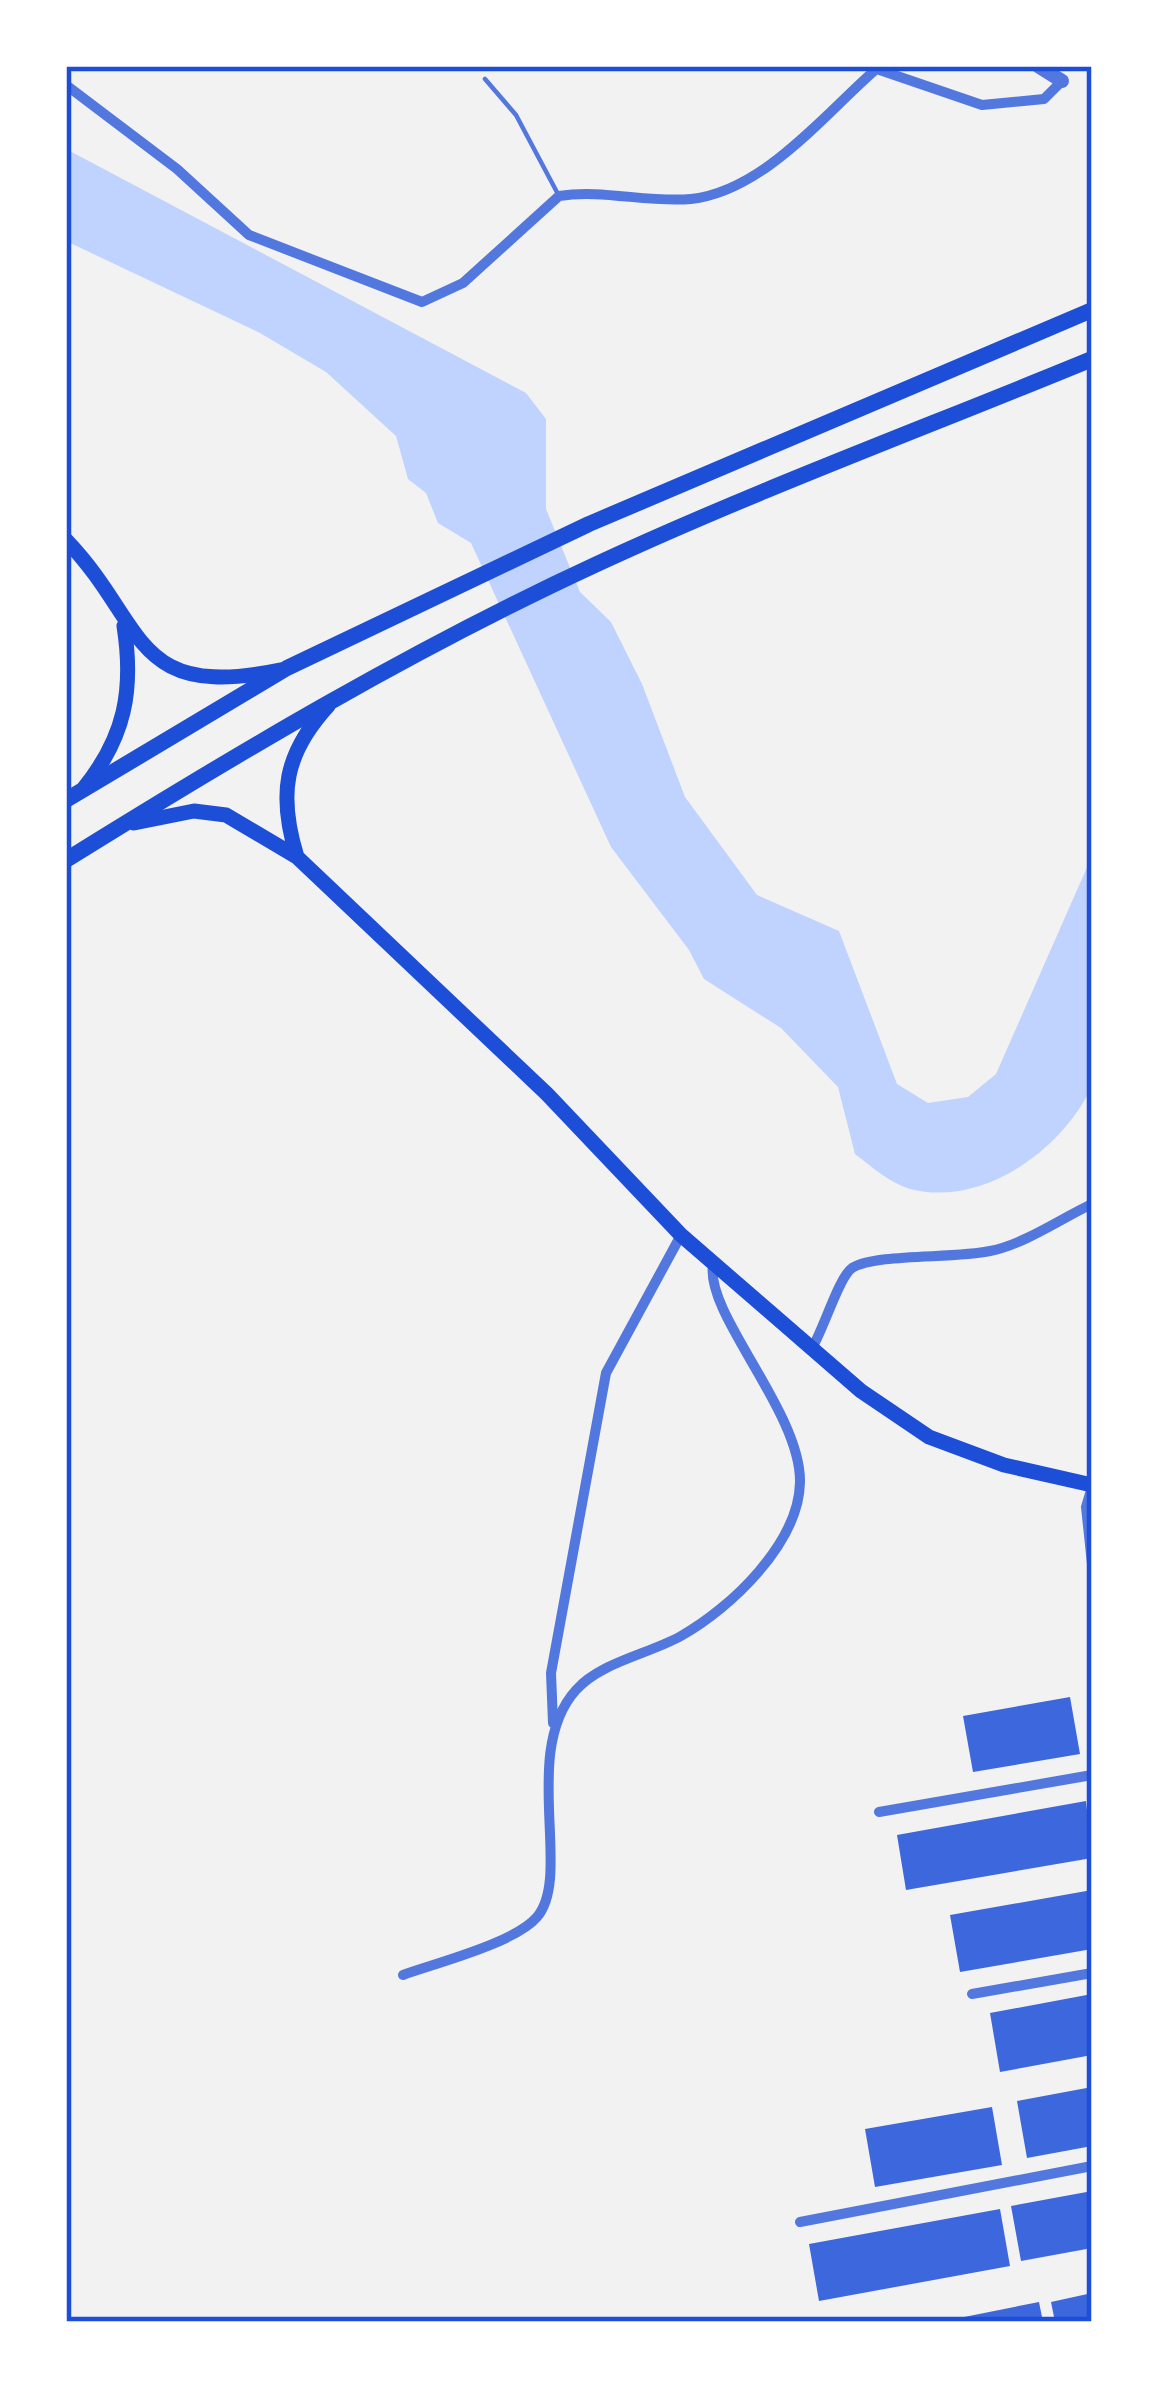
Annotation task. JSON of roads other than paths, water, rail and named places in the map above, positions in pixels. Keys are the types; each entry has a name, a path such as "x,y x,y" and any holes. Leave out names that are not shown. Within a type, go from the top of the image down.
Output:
{"main road":[{"path":"74,795 287,668 589,524 1092,310"},
{"path":"66,860 335,698 464,629 600,563 1092,359"},
{"path":"66,540 124,623 150,653 178,670 214,680 287,668"},
{"path":"74,795 106,760 128,700 124,623"},
{"path":"297,856 286,821 290,760 303,734 335,698"},
{"path":"119,827 194,811 226,815 297,856 548,1094 681,1235 812,1350 929,1437 1004,1465 1092,1486"}],"street":[{"path":"66,85 177,170 249,235 406,300 449,293 559,196 693,199 736,184 769,164 871,68 914,78 982,105 1044,99 1062,81 1038,66"},
{"path":"812,1350 831,1317 840,1281 852,1268 898,1257 956,1258 999,1250 1092,1204"},
{"path":"404,1976 505,1937 537,1917 548,1890 550,1673 606,1373 681,1235"},
{"path":"553,1723 578,1687 710,1616 761,1566 784,1534 797,1503 800,1478 794,1449 754,1359 715,1297 713,1265"},
{"path":"1092,1486 1086,1507 1092,1564"},
{"path":"879,1812 1092,1775"},
{"path":"972,1994 1092,1973"},
{"path":"800,2222 1092,2166"}],"lane":[{"path":"485,80 516,115 559,196"}],"water":[{"path":"66,149 526,393 546,419 546,509 580,592 611,622 642,684 685,797 757,895 839,931 897,1084 928,1103 968,1097 996,1074 1092,856 1092,1086 1062,1131 1018,1168 992,1181 938,1193 910,1189 888,1179 855,1154 838,1087 781,1028 704,979 689,950 611,847 471,543 438,523 426,493 408,479 396,436 326,372 260,333 66,241"}]}
